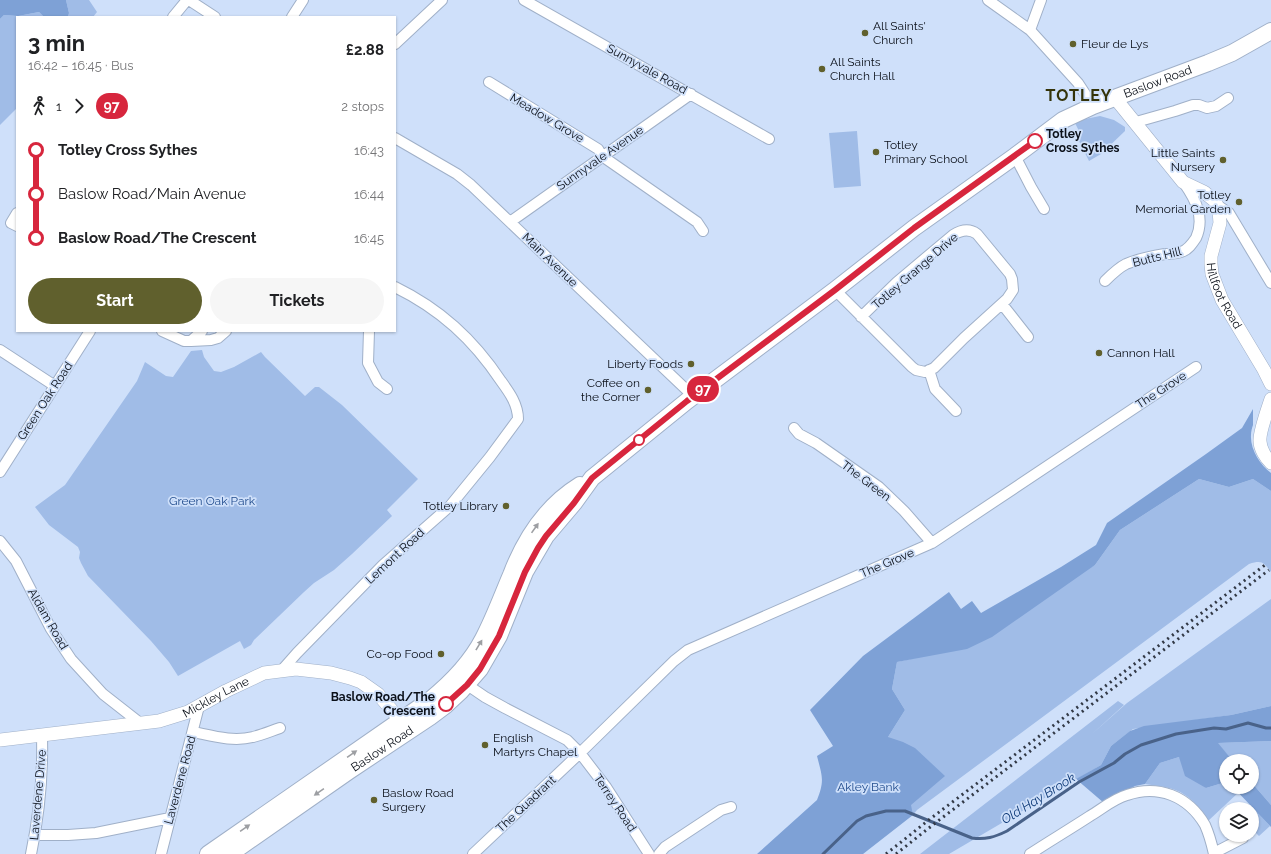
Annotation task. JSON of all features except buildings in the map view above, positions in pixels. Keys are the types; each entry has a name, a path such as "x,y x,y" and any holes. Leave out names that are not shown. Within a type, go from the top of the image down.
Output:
{"main road":[{"name":"Baslow Road","path":"230,854 349,771 405,726 430,700 444,689 480,669 499,636 525,572 538,548 550,531 574,503 592,478 693,396 835,290 914,228 1063,120 1093,106 1232,53 1271,32"},
{"path":"212,853 405,726"}],"street":[{"path":"174,16 188,0 213,16"},
{"path":"293,16 303,0"},
{"path":"396,43 442,0"},
{"name":"Sunnyvale Road","path":"524,0 769,139"},
{"path":"988,0 1030,30 1078,83 1093,106"},
{"path":"1030,30 1041,0"},
{"name":"Meadow Grove","path":"488,82 598,149 602,156 697,222 703,231"},
{"name":"Sunnyvale Avenue","path":"510,222 691,94"},
{"path":"1115,98 1136,122 1183,182 1204,192 1212,198 1217,205 1229,213 1267,279 1271,283"},
{"path":"1136,122 1193,105 1199,105 1207,108 1216,106 1228,98"},
{"name":"Main Avenue","path":"396,139 464,179 471,185 693,396"},
{"path":"1015,156 1044,208"},
{"name":"Butts Hill","path":"1105,281 1127,264 1166,254 1180,253 1190,246 1198,232 1200,217 1197,203 1183,182"},
{"name":"Hillfoot Road","path":"1217,205 1220,223 1211,256 1212,274 1222,300 1271,384"},
{"path":"16,215 11,223 16,226"},
{"name":"Totley Grange Drive","path":"861,317 897,282 953,235 967,230 977,234 1010,274 1013,290 1002,304 964,338 934,368 929,370"},
{"name":"Lemont Road","path":"282,670 383,565 450,506 490,457 518,419 517,409 508,391 491,365 473,344 432,309 417,298 396,287"},
{"path":"835,290 912,366 920,371 929,370 935,389 956,411"},
{"path":"1002,304 1028,337"},
{"name":"Green Oak Road","path":"0,472 89,332"},
{"path":"164,332 184,341 211,340 218,338 225,332"},
{"path":"191,341 201,332"},
{"path":"369,332 368,364 378,382 386,388"},
{"path":"0,350 55,386"},
{"name":"The Grove","path":"580,753 674,661 688,650 932,543 1196,367"},
{"path":"1271,399 1260,439 1262,449 1271,463"},
{"name":"The Green","path":"794,428 799,434 816,443 879,488 904,511 932,543"},
{"name":"Aldam Road","path":"0,541 16,561 51,629 71,659 102,694 140,723"},
{"name":"Mickley Lane","path":"0,740 159,721 199,706 260,675 282,670 309,670 331,673 361,682 378,694 405,726"},
{"name":"Terrey Road","path":"462,680 479,693 505,708 567,740 580,753 606,787 649,854"},
{"name":"Laverdene Road","path":"161,854 199,706"},
{"path":"193,732 222,738 243,739 261,735 280,728"},
{"name":"Laverdene Drive","path":"31,854 35,835 43,760 42,736"},
{"name":"The Quadrant","path":"473,854 580,753"},
{"path":"1030,854 1111,802 1127,795 1146,791 1169,794 1181,799 1189,806 1198,815 1205,826 1214,853 1235,842"},
{"path":"659,854 665,848 721,810 731,807"},
{"path":"35,835 96,833 170,818"}],"green space":[{"path":"0,0 66,0 69,13 68,16 43,16 39,12 18,16 4,15 0,19"},
{"path":"66,0 89,0 97,12 94,16 68,16"},
{"path":"39,12 43,16 18,16"},
{"path":"4,15 18,16 16,16 16,109 0,125 0,19"},
{"path":"1100,116 1114,120 1125,127 1125,131 1101,154 1089,161 1077,137 1081,135 1075,123"},
{"path":"857,131 861,186 834,188 829,133"},
{"name":"Green Oak Park","path":"202,350 204,357 214,371 221,372 234,367 261,352 305,396 315,387 319,387 342,405 418,479 387,510 392,516 334,570 314,583 304,592 254,640 251,645 244,649 240,641 178,676 169,662 151,641 88,576 79,558 80,552 78,547 49,525 35,507 65,485 137,381 145,362 166,376 173,377 191,351"},
{"name":"Akley Bank","path":"1253,409 1253,425 1251,431 1252,446 1256,456 1263,466 1271,473 1271,491 1253,479 1229,487 1199,479 1120,530 1095,565 992,637 967,649 897,662 892,689 905,710 888,737 915,748 945,776 911,805 913,815 863,854 757,854 817,800 821,788 822,778 817,756 833,746 810,710 863,656 949,592 961,609 972,601 981,613 1096,545 1107,523 1242,428"},
{"path":"1199,479 1229,487 1253,479 1271,491 1271,572 1260,562 1249,564 917,810 913,815 888,737 905,710 892,689 897,662 924,656 1095,565 1120,530"},
{"path":"1271,599 1271,706 1231,715 1133,729 1111,746 1101,765 949,854 920,854 1118,701 1124,705 1092,734 1127,703"},
{"path":"1271,706 1271,741 1218,743 1227,754 1219,754 1219,784 1206,788 1185,776 1179,757 1160,763 1145,784 1135,786 1104,803 1076,779 1101,765 1111,746 1130,731 1144,726 1231,715"},
{"path":"1271,741 1271,805 1259,791 1259,754 1227,754 1217,743"},
{"path":"1179,757 1206,788 1219,784 1219,794 1237,794 1228,802 1219,802 1219,811 1208,821 1195,803 1181,792 1166,787 1145,784 1160,763"},
{"path":"1259,791 1271,805 1271,827 1259,814 1259,802 1247,802 1240,794 1259,794"},
{"path":"1259,814 1270,826 1259,836"}],"waterway":[{"name":"Old Hay Brook","path":"823,854 857,821 866,816 886,811 905,811 972,838 981,839 994,836 1007,831 1079,782 1114,763 1125,754 1141,745 1176,734 1214,728 1226,729 1248,723 1271,728"}],"railway":[{"path":"886,854 1265,565"},
{"path":"896,854 1269,570"}],"bus line":[{"name":"97","path":"446,704 467,685 480,669 499,636 525,572 538,548 554,525 574,503 592,478 687,401 835,290 914,228 1035,141"}],"place":[{"name":"All Saints' Church","path":"865,33"},
{"name":"Fleur de Lys","path":"1073,44"},
{"name":"All Saints Church Hall","path":"822,69"},
{"name":"Totley Cross Sythes","path":"1035,141"},
{"name":"Totley Primary School","path":"876,152"},
{"name":"Little Saints Nursery","path":"1223,160"},
{"name":"Totley Memorial Garden","path":"1239,202"},
{"name":"Cannon Hall","path":"1099,353"},
{"name":"Liberty Foods","path":"691,364"},
{"name":"Coffee on the Corner","path":"648,390"},
{"name":"Totley Library","path":"506,506"},
{"name":"Co-op Food","path":"441,654"},
{"name":"Baslow Road/The Crescent","path":"446,704"},
{"name":"English Martyrs Chapel","path":"485,745"},
{"name":"Baslow Road Surgery","path":"374,800"}],"district":[{"name":"TOTLEY","path":"1079,95"}]}
